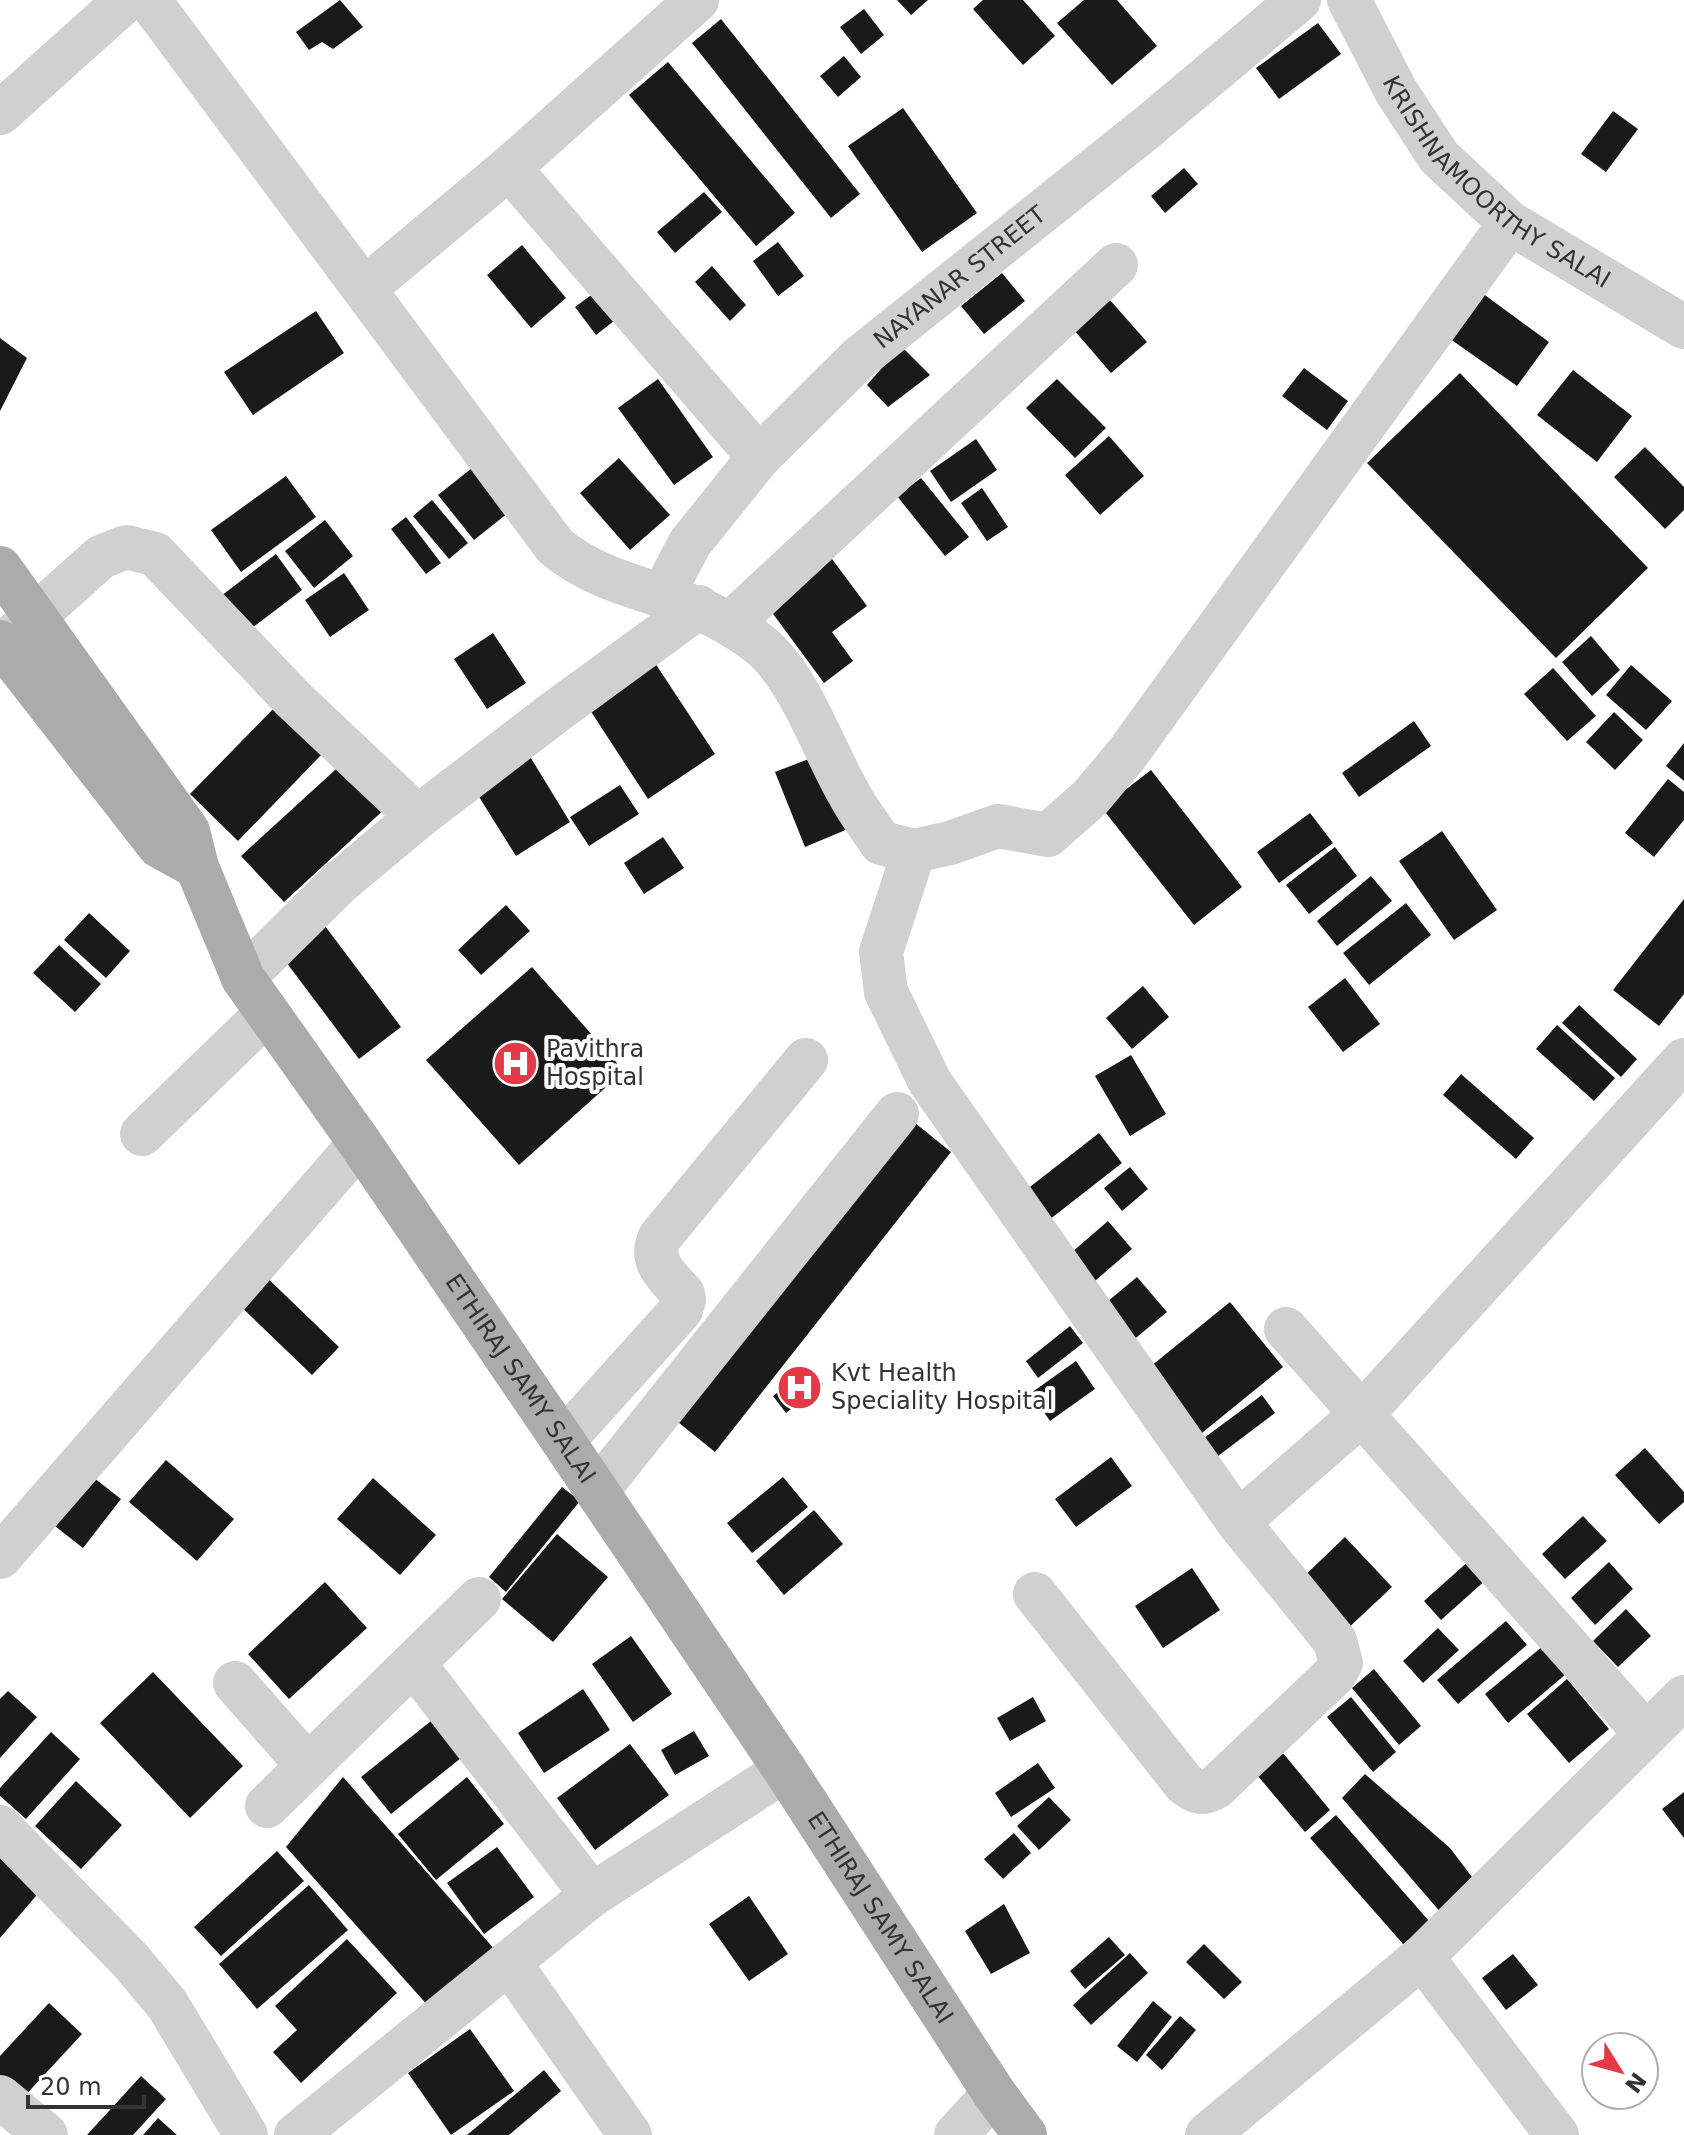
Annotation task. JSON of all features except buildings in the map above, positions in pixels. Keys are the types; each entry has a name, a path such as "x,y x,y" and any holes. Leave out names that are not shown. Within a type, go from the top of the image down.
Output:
{"main road":[{"name":"ETHIRAJ SAMY SALAI","path":"0,568 188,831 197,867 255,996 360,1143 597,1491 785,1770 994,2093 1025,2135"},
{"path":"1,643 159,846 197,867"}],"street":[{"path":"0,113 126,0"},
{"path":"149,0 555,546 596,573 697,609 770,653 789,679 849,794 881,843 914,851 950,843 998,826 1048,835 1090,798 1127,754 1510,223"},
{"path":"365,288 509,168 697,0"},
{"name":"NAYANAR STREET","path":"697,609 690,543 759,457 859,358 1149,126 1299,0"},
{"name":"KRISHNAMOORTHY SALAI","path":"1349,0 1396,91 1439,157 1510,223 1684,327"},
{"path":"509,168 759,457"},
{"path":"142,1134 255,996 339,883 418,817 555,712 697,609 1116,265"},
{"path":"1,643 101,557 126,547 155,554 293,699 418,817"},
{"path":"914,851 881,952 886,992 930,1082 1238,1522 1335,1641 1341,1663 1335,1674 1216,1787 1198,1793 1184,1783 1035,1594"},
{"path":"563,1441 681,1310 683,1294 655,1259 655,1247 806,1060"},
{"path":"1238,1522 1363,1413 1684,1060"},
{"path":"597,1491 897,1114"},
{"path":"4,1545 360,1143"},
{"path":"1286,1329 1645,1733"},
{"path":"267,1806 479,1599"},
{"path":"414,1664 592,1895"},
{"path":"235,1683 308,1766"},
{"path":"1207,2135 1422,1957 1684,1697"},
{"path":"296,2135 592,1895 785,1770"},
{"path":"0,1827 130,1960 167,2004 246,2135"},
{"path":"1422,1957 1557,2135"},
{"path":"509,1962 630,2135"},
{"path":"956,2135 994,2093"},
{"path":"0,2097 46,2135"}],"place":[{"name":"Pavithra Hospital","path":"515,1063"},
{"name":"Kvt Health Speciality Hospital","path":"800,1387"}]}
